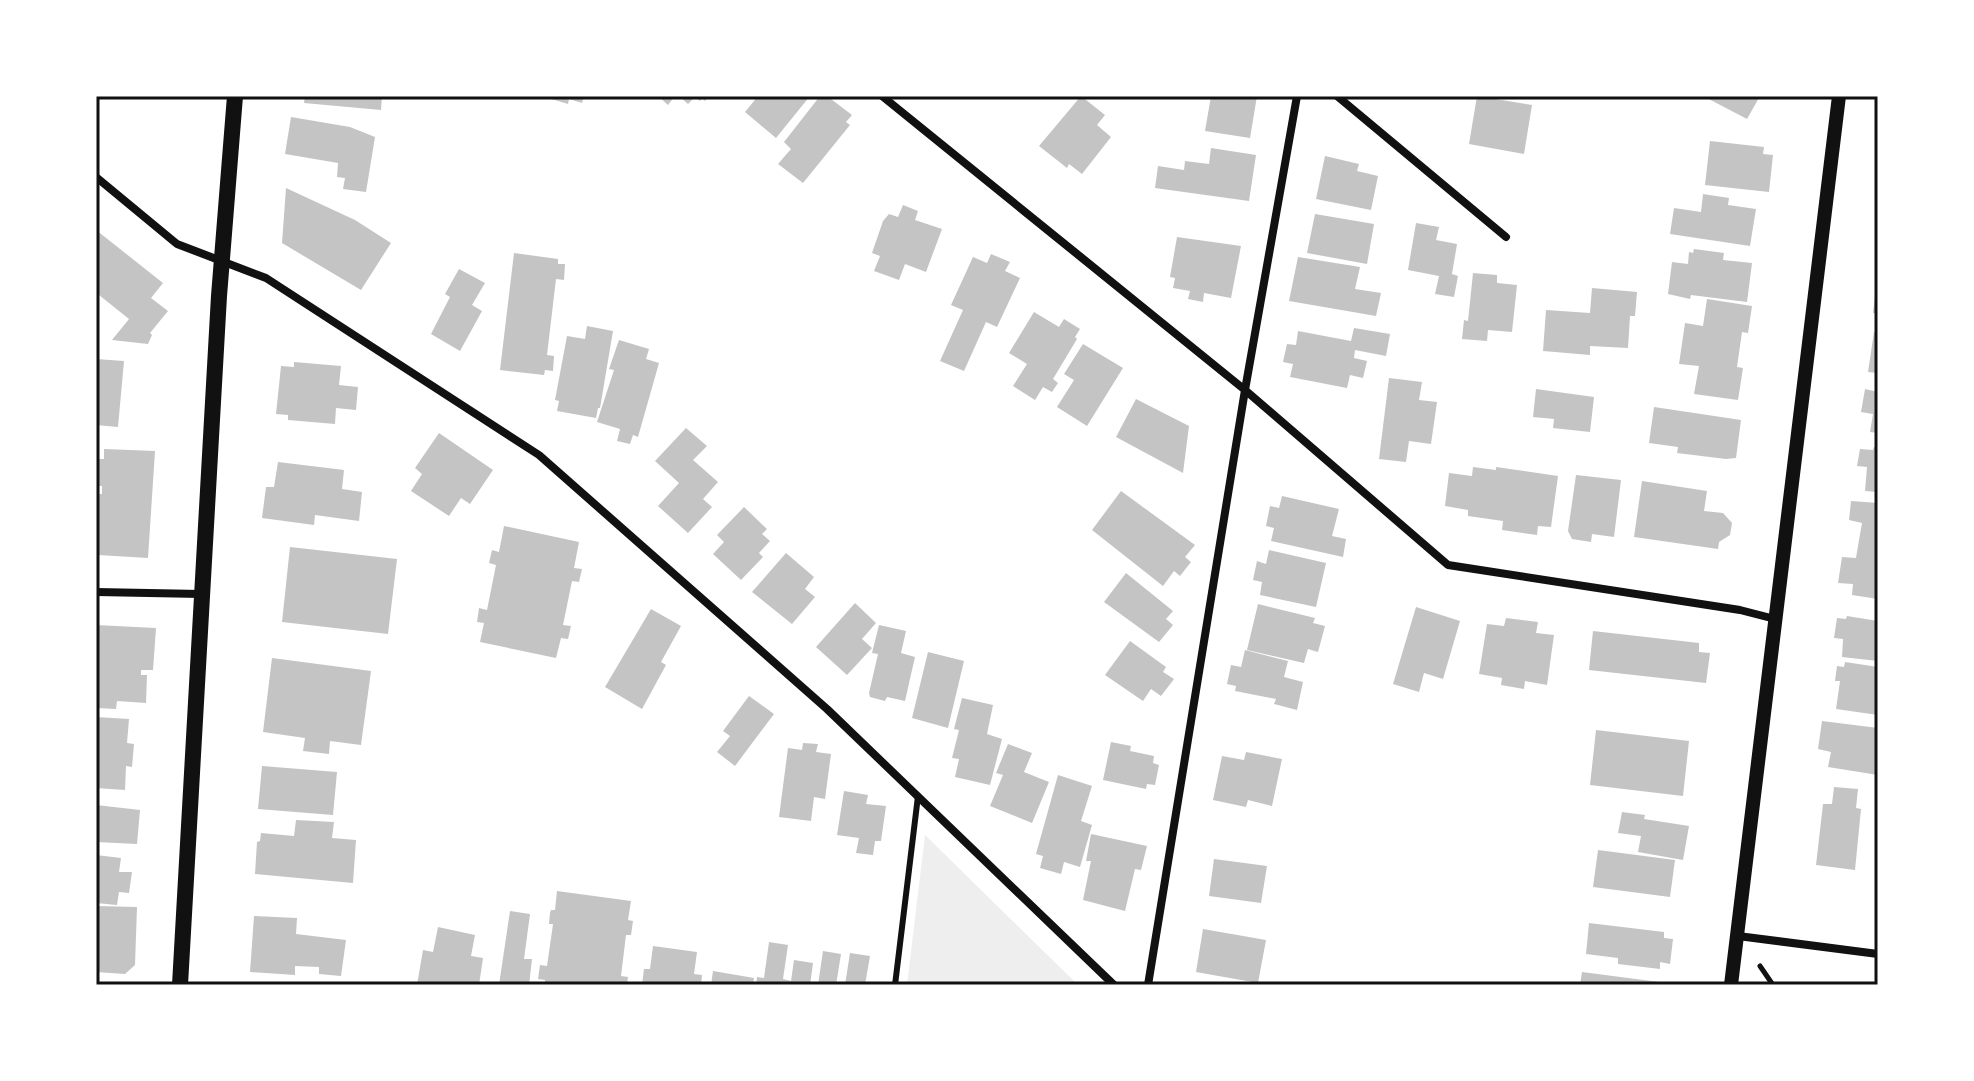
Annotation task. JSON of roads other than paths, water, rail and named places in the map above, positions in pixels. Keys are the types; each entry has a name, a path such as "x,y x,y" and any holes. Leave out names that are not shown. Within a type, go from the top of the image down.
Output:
{"main road":[{"path":"180,985 222,261 235,96"}],"street":[{"path":"882,96 1245,390 1448,565 1740,610 1775,619"},
{"path":"1148,985 1245,390 1297,96"},
{"path":"1337,96 1506,237"},
{"path":"1731,985 1839,96"},
{"path":"96,177 177,244 266,278 539,455 827,709 1114,985"},
{"path":"96,592 202,594"},
{"path":"1738,936 1878,954"}],"lane":[{"path":"895,985 918,796"}]}
